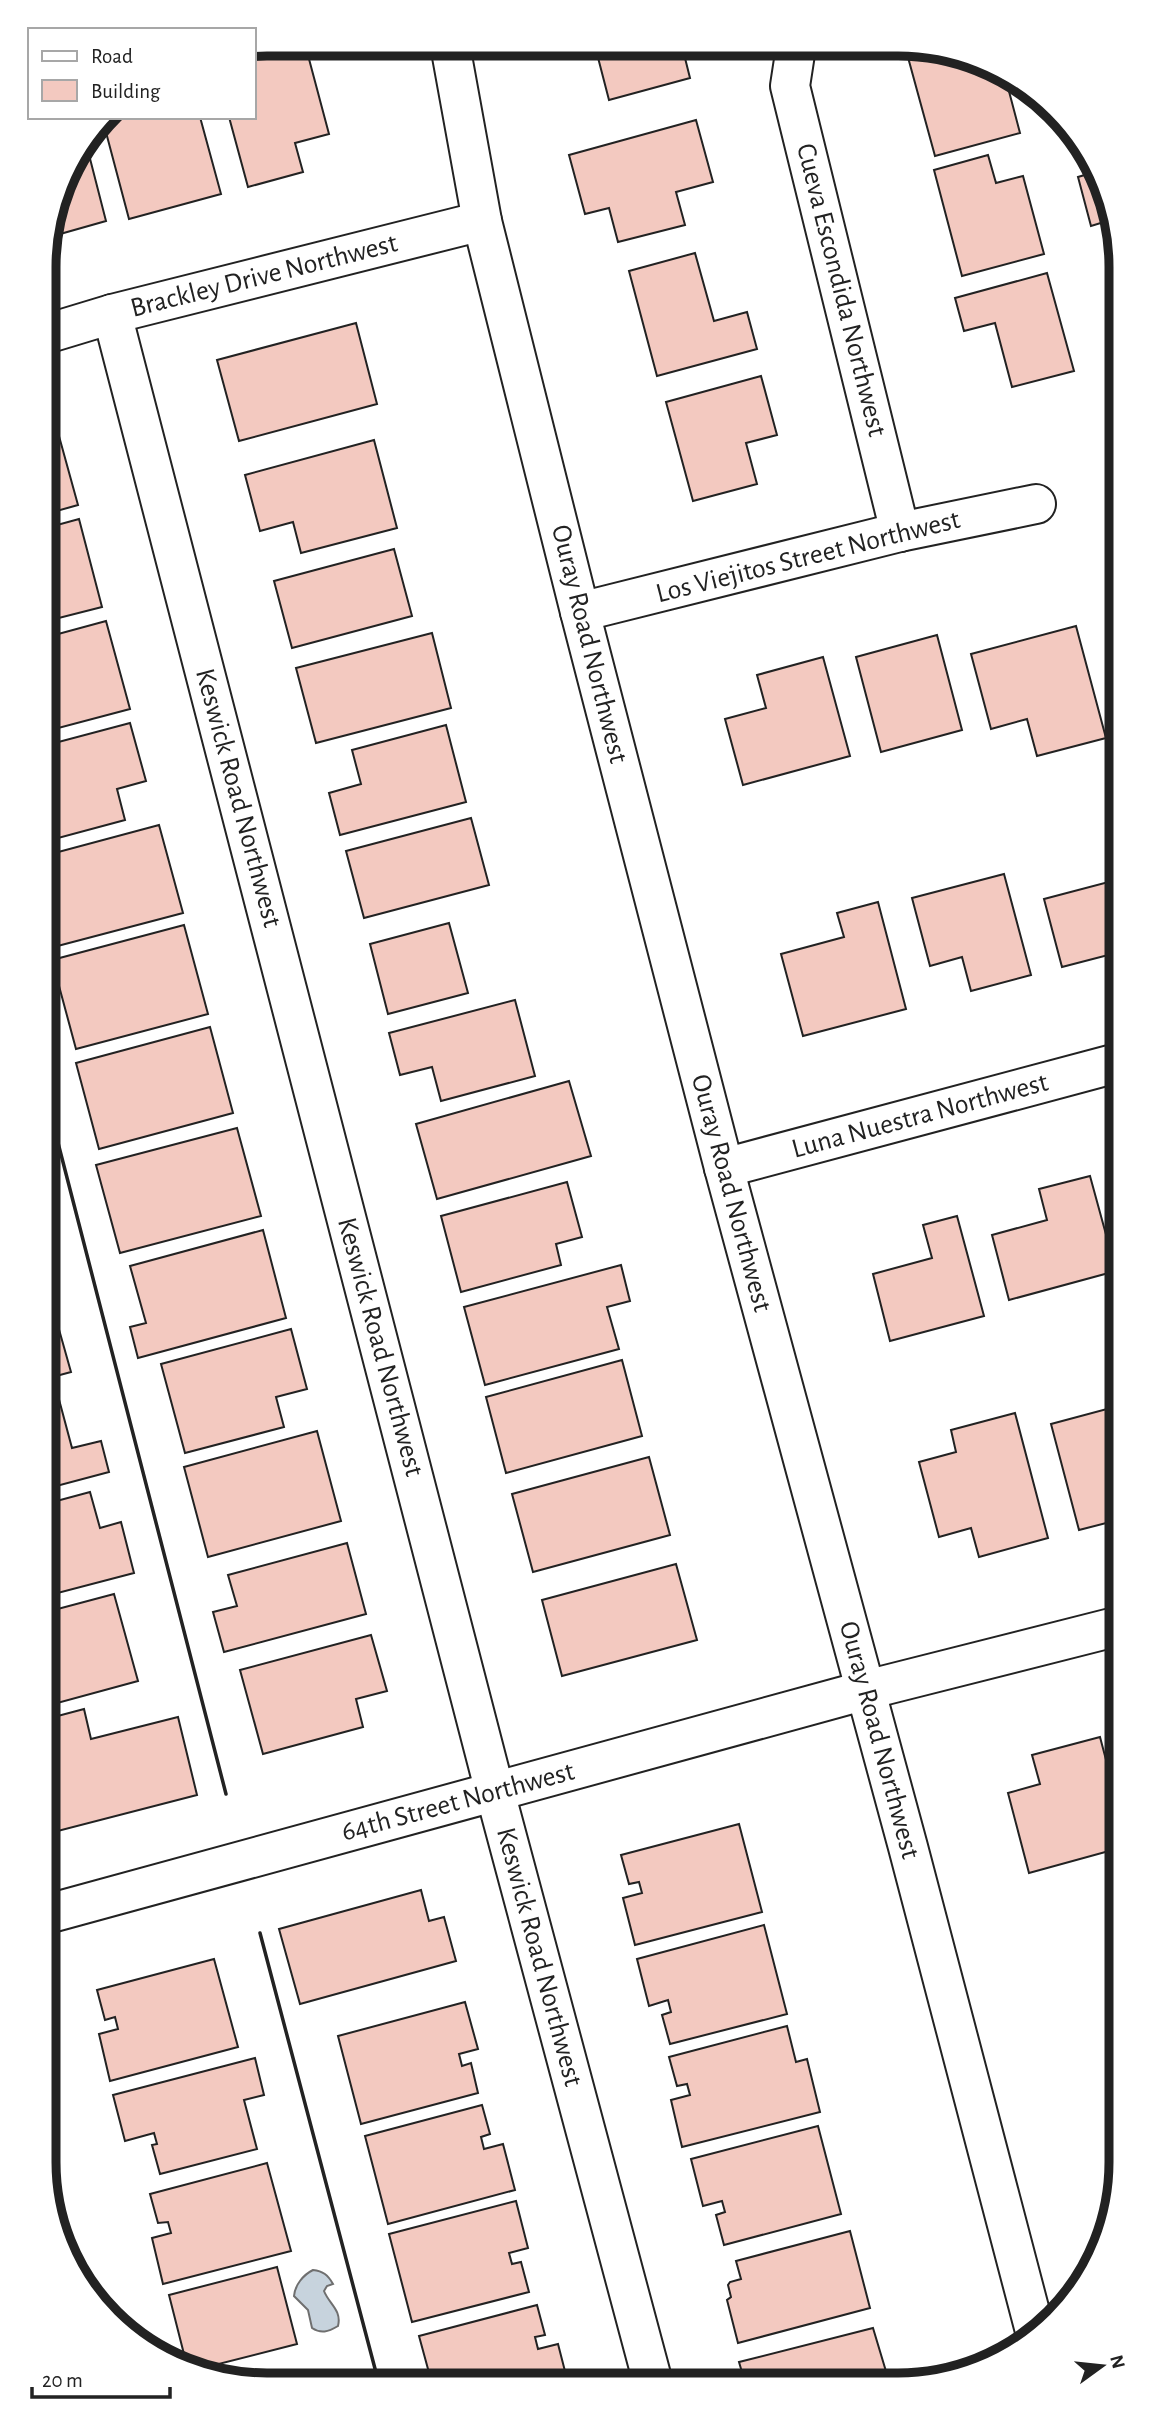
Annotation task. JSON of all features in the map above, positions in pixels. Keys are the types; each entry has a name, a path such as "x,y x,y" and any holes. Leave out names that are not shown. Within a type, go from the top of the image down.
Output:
{"street":[{"name":"Ouray Road Northwest","path":"452,56 482,221 580,612 724,1168 866,1690 1033,2324"},
{"name":"Cueva Escondida Northwest","path":"795,56 790,86 900,532"},
{"name":"Brackley Drive Northwest","path":"56,331 112,314 482,221"},
{"name":"Keswick Road Northwest","path":"112,314 495,1792 650,2373"},
{"name":"Los Viejitos Street Northwest","path":"580,612 900,532 1036,504"},
{"name":"Luna Nuestra Northwest","path":"724,1168 1109,1065"},
{"name":"64th Street Northwest","path":"56,1912 866,1690 1109,1629"}],"shaded area":[{"path":"313,2270 325,2274 333,2284 327,2286 324,2291 337,2311 339,2320 338,2326 328,2331 312,2328 308,2310 294,2296 300,2281"}],"building":[{"path":"256,56 308,56 329,134 295,143 303,172 248,187 230,119 256,119"},
{"path":"598,56 684,56 690,78 609,100"},
{"path":"908,56 966,67 1008,87 1020,133 935,156"},
{"path":"117,119 201,119 221,194 129,219 106,131"},
{"path":"696,120 713,182 676,192 685,225 618,242 609,208 585,214 569,155"},
{"path":"89,154 106,221 59,234 67,199"},
{"path":"988,155 996,183 1023,176 1044,254 962,276 934,170"},
{"path":"1087,174 1104,222 1091,226 1078,177"},
{"path":"695,253 714,321 747,312 757,349 657,376 629,271"},
{"path":"1047,273 1074,371 1012,387 995,323 964,331 955,298"},
{"path":"356,323 377,404 239,441 217,360"},
{"path":"761,376 777,435 746,443 757,484 693,501 666,402"},
{"path":"56,425 78,505 56,511"},
{"path":"374,440 397,528 301,553 293,522 260,531 245,475"},
{"path":"79,519 102,607 56,619 56,525"},
{"path":"394,549 412,616 292,648 274,581"},
{"path":"106,621 130,709 56,729 56,635"},
{"path":"1076,626 1106,738 1037,756 1027,719 991,729 971,654"},
{"path":"432,633 451,708 316,743 296,668"},
{"path":"937,635 962,730 881,752 856,657"},
{"path":"823,657 850,756 743,785 725,719 766,708 757,675"},
{"path":"130,723 146,781 117,789 125,820 56,839 56,743"},
{"path":"446,725 466,802 340,835 329,793 361,784 352,750"},
{"path":"471,818 489,885 364,918 346,851"},
{"path":"159,825 183,913 56,946 56,853"},
{"path":"1004,874 1031,975 971,991 962,957 930,966 912,898"},
{"path":"1109,882 1109,955 1062,967 1044,899"},
{"path":"878,902 906,1009 803,1036 781,954 844,937 837,913"},
{"path":"449,923 468,993 388,1014 370,944"},
{"path":"184,925 208,1014 76,1049 56,975 56,959"},
{"path":"515,1000 535,1076 441,1101 432,1067 400,1075 389,1033"},
{"path":"210,1027 233,1113 99,1149 76,1063"},
{"path":"569,1081 591,1156 437,1199 416,1124"},
{"path":"237,1128 261,1216 120,1253 96,1165"},
{"path":"1090,1176 1109,1245 1109,1273 1009,1300 992,1235 1047,1220 1039,1189"},
{"path":"567,1182 582,1237 556,1244 561,1265 461,1292 441,1216"},
{"path":"957,1216 984,1316 890,1341 873,1274 932,1258 923,1225"},
{"path":"263,1230 286,1318 138,1358 130,1327 146,1323 130,1266"},
{"path":"621,1265 630,1301 607,1307 619,1349 485,1385 464,1307"},
{"path":"56,1319 71,1372 56,1376"},
{"path":"291,1329 307,1389 276,1397 284,1427 185,1453 161,1364"},
{"path":"622,1360 642,1436 506,1473 486,1397"},
{"path":"56,1392 72,1448 101,1441 109,1472 56,1486"},
{"path":"1109,1408 1109,1522 1079,1530 1051,1424"},
{"path":"1015,1413 1048,1538 979,1557 971,1528 939,1537 919,1462 956,1452 951,1430"},
{"path":"317,1431 341,1521 208,1557 184,1467"},
{"path":"649,1457 670,1535 533,1572 512,1494"},
{"path":"90,1492 100,1528 121,1522 134,1573 56,1593 56,1501"},
{"path":"347,1543 366,1614 224,1652 213,1612 237,1606 228,1575"},
{"path":"676,1564 697,1640 562,1676 542,1600"},
{"path":"114,1594 138,1681 56,1703 56,1609"},
{"path":"371,1635 387,1691 356,1699 363,1727 263,1754 240,1670"},
{"path":"84,1709 91,1739 178,1717 197,1795 56,1831 56,1716"},
{"path":"1100,1737 1109,1771 1109,1851 1029,1873 1008,1793 1040,1784 1032,1755"},
{"path":"739,1824 762,1912 635,1945 623,1898 642,1893 639,1882 629,1884 621,1855"},
{"path":"421,1890 429,1921 444,1917 456,1961 300,2004 279,1929"},
{"path":"764,1925 787,2014 670,2044 662,2015 671,2012 668,2000 649,2006 637,1959"},
{"path":"214,1959 238,2047 110,2081 99,2034 118,2029 115,2017 105,2020 97,1990"},
{"path":"465,2002 478,2049 459,2054 462,2066 471,2063 478,2093 361,2124 338,2036"},
{"path":"787,2026 796,2062 807,2059 820,2112 682,2147 671,2100 690,2095 687,2084 677,2086 669,2057"},
{"path":"255,2058 264,2095 244,2100 257,2149 160,2174 152,2145 157,2144 154,2133 125,2141 113,2095"},
{"path":"482,2105 490,2134 481,2137 484,2149 503,2144 515,2190 388,2224 365,2136"},
{"path":"818,2126 841,2214 724,2245 716,2215 725,2212 722,2201 703,2206 691,2159"},
{"path":"267,2163 291,2251 163,2284 152,2238 171,2233 168,2222 158,2223 150,2194"},
{"path":"516,2201 528,2248 509,2253 512,2264 521,2262 529,2292 412,2322 389,2234"},
{"path":"850,2231 870,2308 738,2343 727,2300 731,2297 728,2285 730,2282 741,2279 736,2261"},
{"path":"277,2267 297,2344 213,2366 199,2362 184,2356 169,2295"},
{"path":"537,2305 545,2335 535,2337 538,2349 558,2344 565,2373 429,2373 419,2336"},
{"path":"873,2328 886,2373 742,2373 739,2362"}],"wall":[{"path":"56,1135 226,1794"},
{"path":"260,1933 376,2373"}]}
